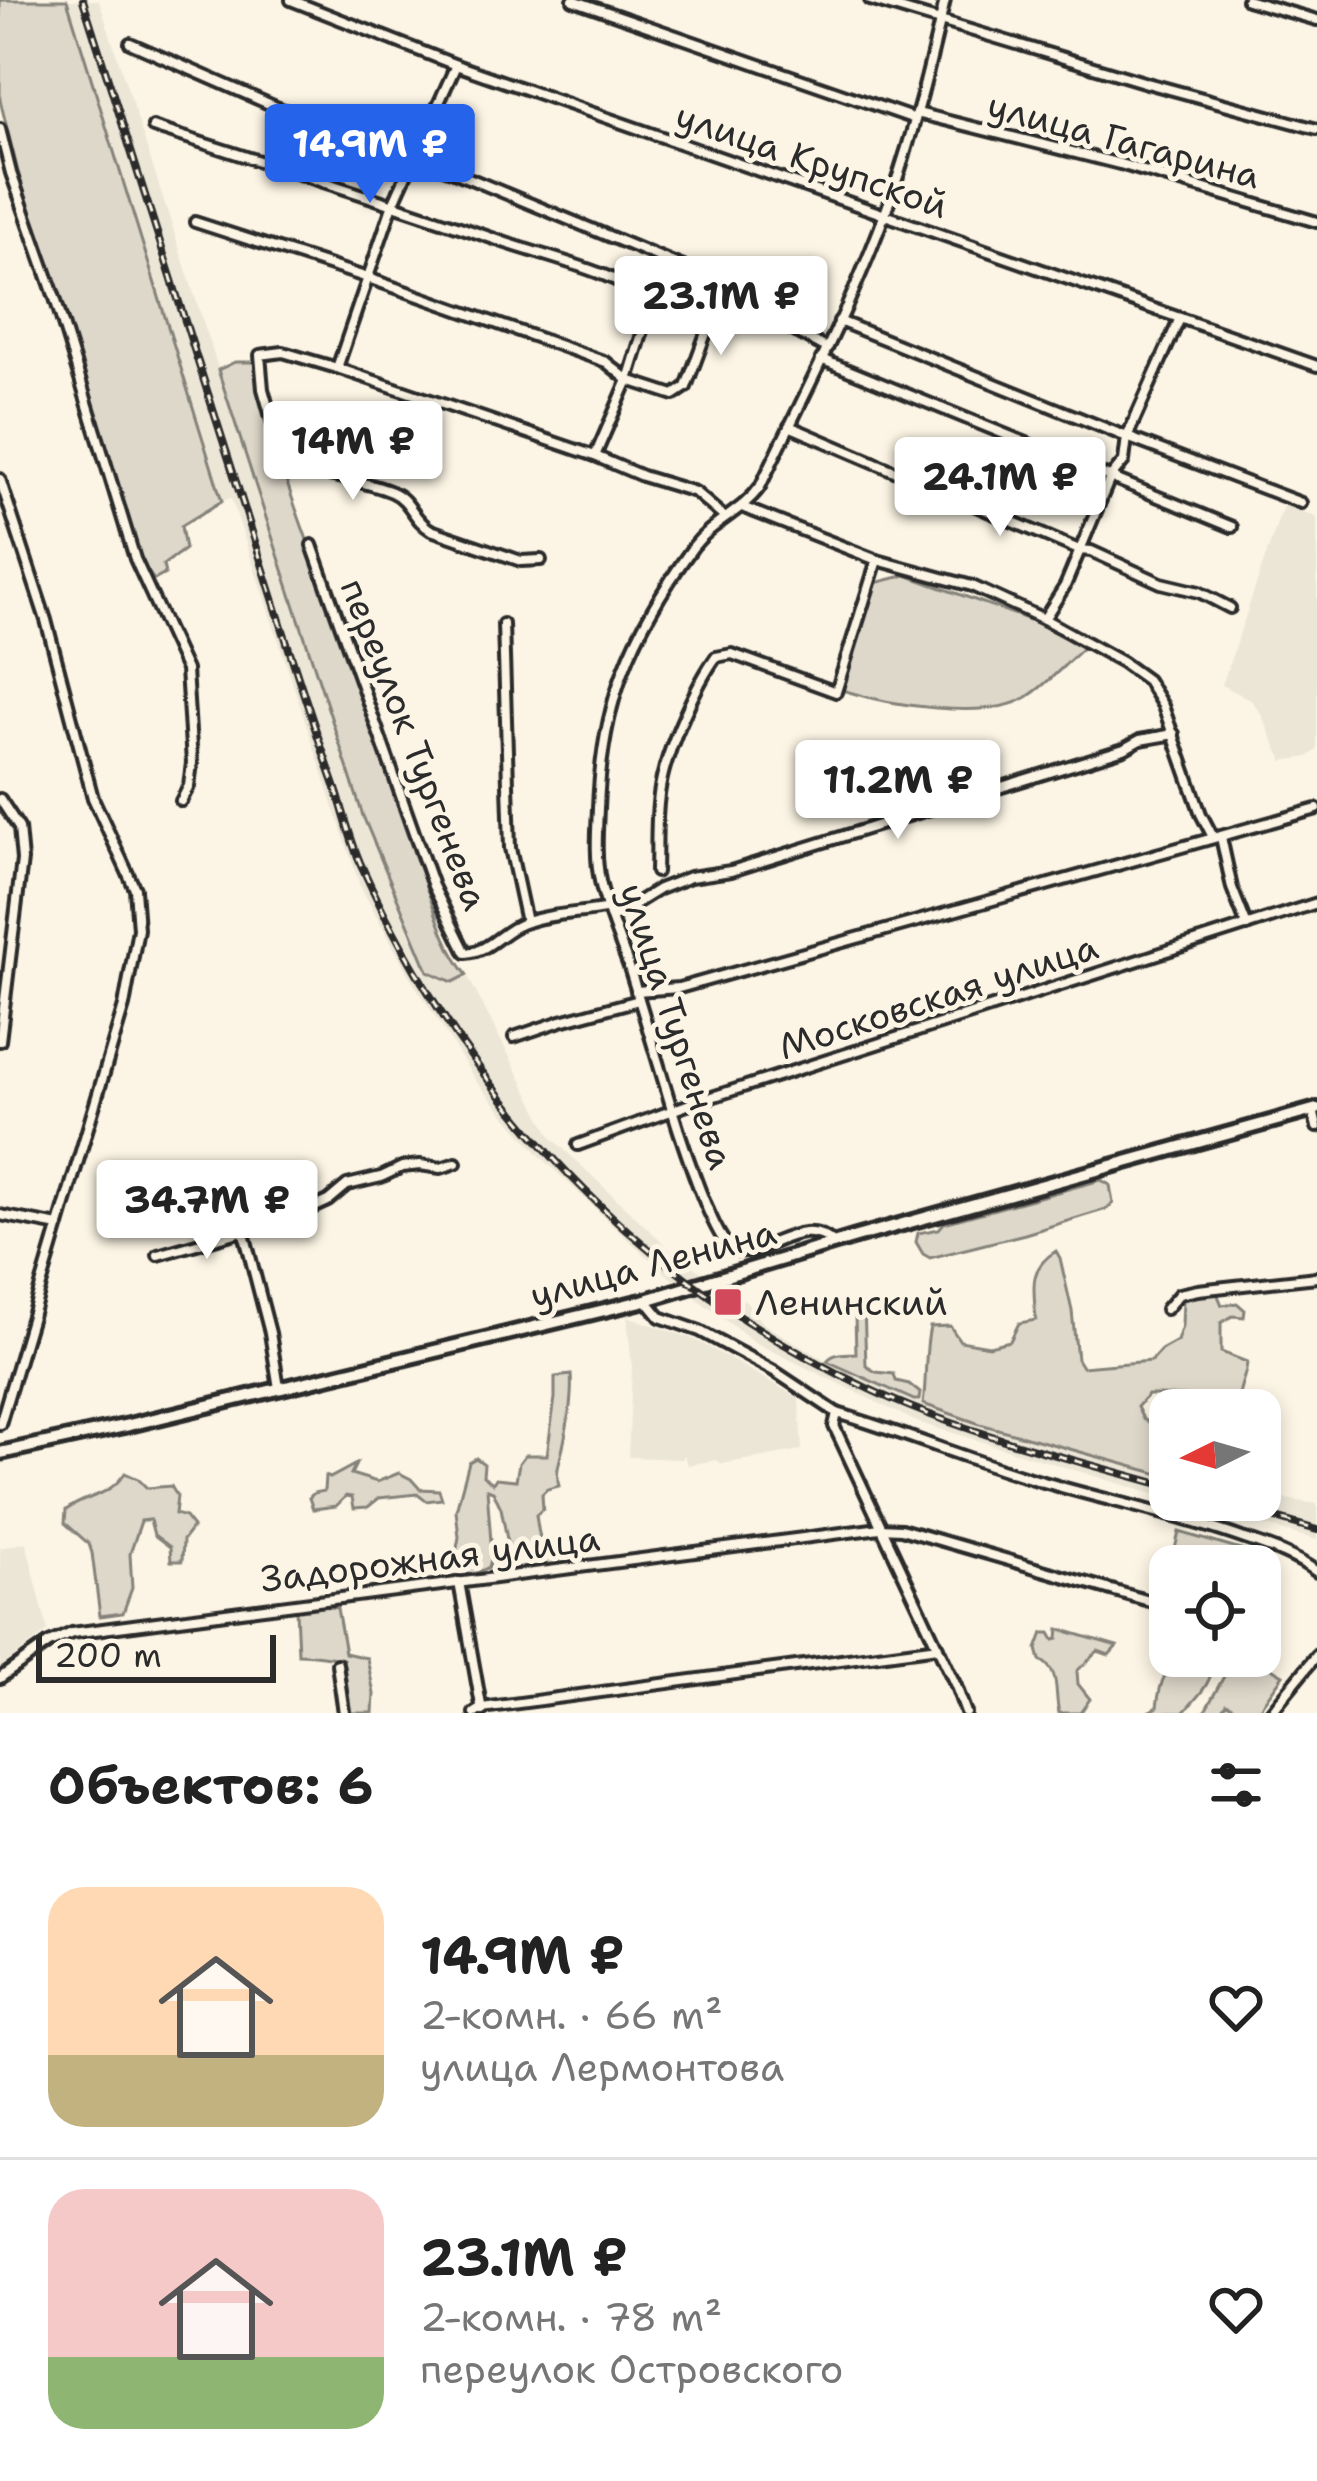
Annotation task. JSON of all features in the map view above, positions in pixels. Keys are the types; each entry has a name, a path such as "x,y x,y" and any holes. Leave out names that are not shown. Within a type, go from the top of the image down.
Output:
{"main road":[{"name":"улица Ленина","path":"0,1453 646,1300 1315,1110"}],"street":[{"name":"улица Крупской","path":"291,0 456,65 1317,366"},
{"name":"улица Гагарина","path":"573,0 916,116 1120,164 1317,222"},
{"path":"870,0 1317,129"},
{"name":"улица Тургенева","path":"833,1244 811,1232 745,1252 731,1249 718,1232 673,1112 600,880 601,754 609,710 628,655 695,544 760,487 839,321 884,214 946,0"},
{"path":"1247,0 1317,20"},
{"path":"130,43 276,107 683,267 765,303 779,323 826,348"},
{"path":"337,368 394,204 456,65"},
{"path":"153,127 601,276 652,302 666,300 705,318 709,325 686,387 680,393 666,394 628,380 606,362 195,222"},
{"path":"0,129 135,559 187,670 192,763 181,801"},
{"path":"666,300 683,267"},
{"path":"595,456 628,380 652,302"},
{"path":"1044,619 1065,586 1110,478 1124,460 1127,437 1180,318"},
{"path":"839,321 1301,503"},
{"path":"541,560 520,561 431,530 393,492 283,459 263,389 260,355 283,352 337,368 595,456 694,492 724,517"},
{"path":"821,359 1232,527"},
{"path":"789,425 1078,550 1091,551 1230,608"},
{"path":"0,479 46,620 93,798 135,890 138,928 124,1006 0,1424"},
{"path":"742,507 877,560 972,586 1098,647 1147,680 1163,706 1201,814 1217,837 1247,926"},
{"name":"переулок Тургенева","path":"312,545 426,868 466,953 487,948 526,922 562,914 610,913"},
{"path":"656,872 662,778 705,672 716,657 732,654 836,692 877,560"},
{"path":"503,624 510,848 526,922"},
{"path":"610,913 690,877 731,871 1124,749 1140,740 1174,734"},
{"path":"0,799 19,828 22,860 0,1041"},
{"path":"514,1037 638,995 679,988 1317,809"},
{"name":"Московская улица","path":"578,1144 1317,903"},
{"path":"1315,1110 1317,1127"},
{"path":"158,1255 295,1216 328,1201 347,1185 402,1167 441,1168 456,1163"},
{"path":"0,1216 59,1226"},
{"path":"242,1228 279,1388"},
{"path":"1166,1309 1179,1294 1317,1276"},
{"path":"646,1300 660,1317 700,1331 774,1371 837,1413 1048,1484 1207,1525 1298,1558 1317,1572"},
{"path":"837,1413 834,1426 966,1713"},
{"name":"Задорожная улица","path":"0,1678 49,1643 72,1633 880,1528 902,1529 1149,1600"},
{"path":"459,1582 480,1711 938,1646"},
{"path":"1270,1713 1317,1655"},
{"path":"337,1664 344,1713"}],"shaded area":[{"path":"0,0 67,0 222,501 181,526 185,549 163,565 165,574 154,580 140,561 19,176 0,100"},
{"path":"67,0 99,0 363,816 453,982 467,975 552,1138 678,1257 746,1301 762,1323 827,1361 923,1404 1149,1471 1149,1493 917,1422 754,1342 680,1286 541,1157 476,1081 360,886 231,498 222,501"},
{"path":"235,362 255,362 283,471 402,819 441,927 467,975 453,982 428,971 363,816 218,370"},
{"path":"1284,503 1317,518 1317,750 1308,757 1283,761 1251,700 1222,685"},
{"path":"906,575 1030,620 1084,647 1027,697 987,708 909,705 842,690 875,583"},
{"path":"1101,1180 1110,1185 1113,1203 1107,1209 930,1258 916,1242 918,1233 939,1229 944,1223"},
{"path":"1056,1251 1060,1258 1082,1367 1151,1361 1177,1341 1183,1300 1217,1293 1222,1305 1237,1303 1245,1310 1244,1317 1232,1316 1221,1323 1221,1352 1247,1362 1240,1389 1149,1389 1137,1407 1149,1422 1149,1471 923,1404 930,1327 950,1326 960,1341 989,1346 1010,1341 1019,1323 1036,1320 1036,1273"},
{"path":"864,1305 866,1366 894,1374 896,1381 920,1393 919,1400 827,1361 856,1353 855,1315 858,1306"},
{"path":"627,1316 696,1340 799,1398 802,1450 722,1464 717,1460 687,1465 684,1454 682,1459 628,1457 632,1368"},
{"path":"571,1375 559,1486 542,1494 543,1509 536,1515 544,1548 560,1558 554,1567 539,1563 530,1554 518,1559 510,1555 501,1508 493,1491 487,1489 492,1555 489,1567 469,1577 464,1561 455,1558 456,1510 469,1462 476,1458 484,1464 483,1476 493,1483 496,1478 516,1480 525,1455 547,1455 555,1377"},
{"path":"356,1464 351,1474 377,1482 399,1473 420,1489 439,1490 442,1499 426,1501 417,1494 379,1498 368,1507 354,1508 352,1497 346,1496 336,1506 313,1509 309,1498 324,1491 325,1476 330,1478"},
{"path":"125,1473 147,1488 171,1486 177,1496 175,1514 193,1527 183,1540 182,1561 171,1561 170,1547 154,1535 150,1520 141,1521 130,1554 132,1588 123,1613 100,1616 92,1553 89,1544 65,1523 66,1510 112,1487"},
{"path":"1281,1498 1317,1504 1317,1540 1249,1521 1281,1521"},
{"path":"1179,1532 1224,1545 1176,1545"},
{"path":"26,1542 48,1631 0,1668 0,1548"},
{"path":"315,1605 337,1608 345,1653 367,1658 373,1713 351,1713 343,1659 298,1654 296,1610"},
{"path":"1059,1629 1117,1646 1109,1655 1098,1651 1077,1671 1078,1684 1090,1699 1080,1713 1059,1713 1054,1676 1037,1649 1043,1633 1058,1639"},
{"path":"1283,1675 1256,1713 1226,1704 1220,1713 1204,1713 1224,1677"},
{"path":"1165,1677 1210,1677 1183,1713 1146,1713 1157,1707"}],"railway":[{"path":"83,0 354,847 404,951 453,1031 568,1174 635,1237 707,1294 785,1345 869,1389 942,1419 1149,1481"},
{"path":"1281,1520 1317,1530"}],"place":[{"name":"Ленинский","path":"728,1302"}]}
